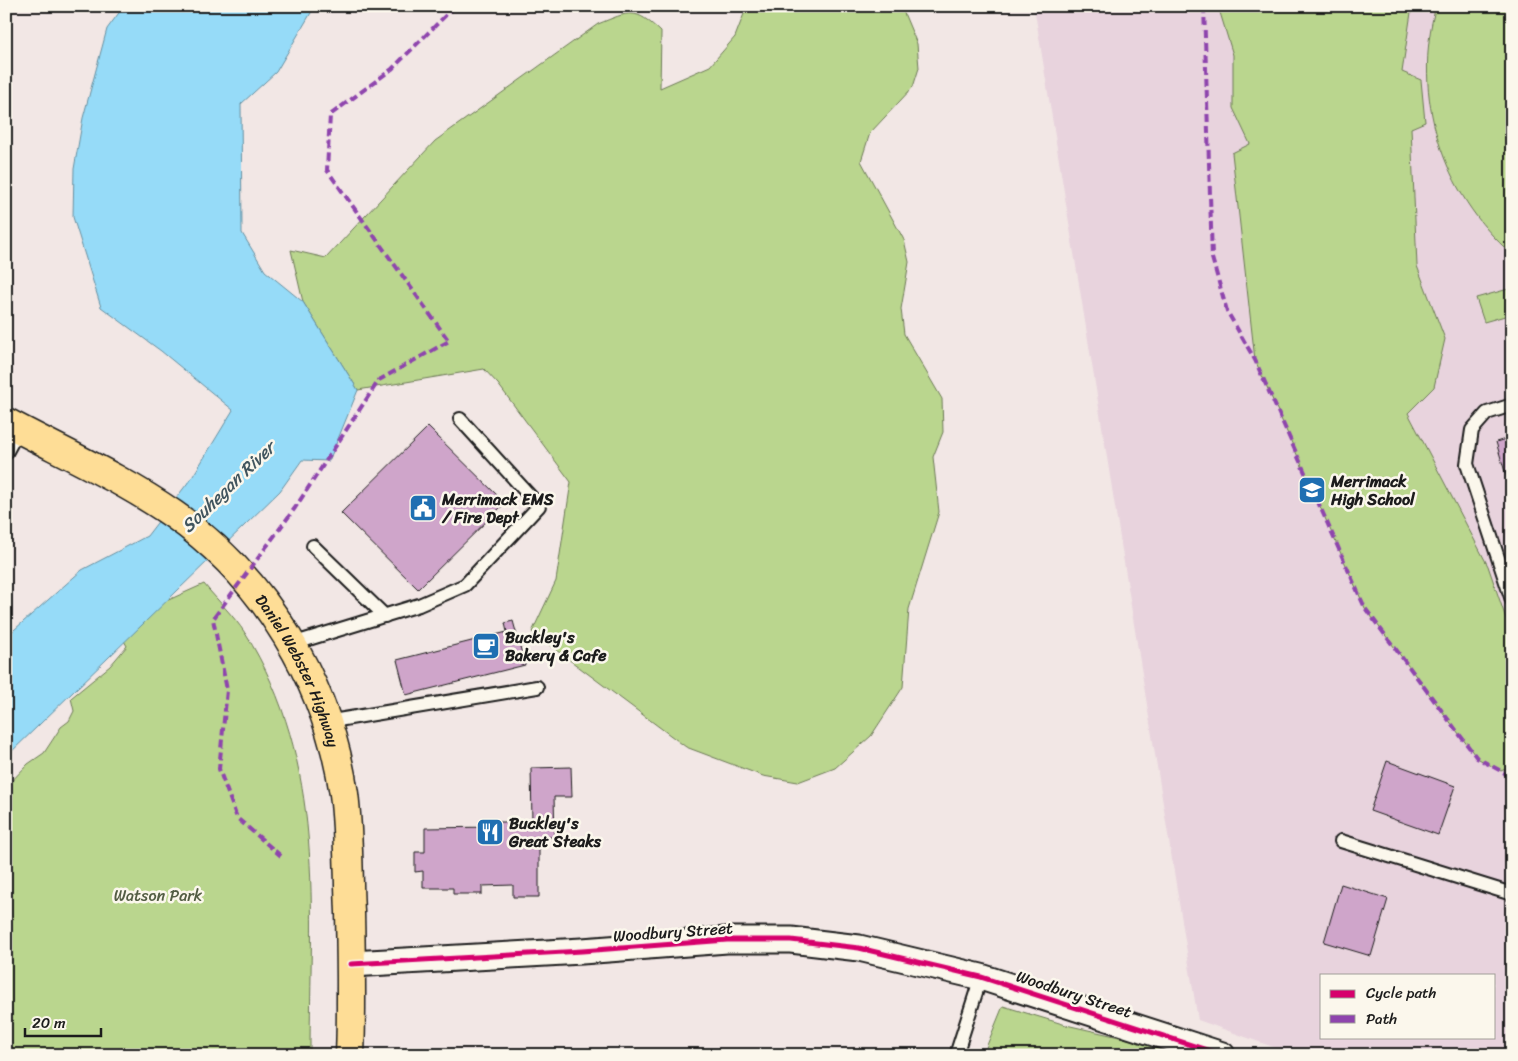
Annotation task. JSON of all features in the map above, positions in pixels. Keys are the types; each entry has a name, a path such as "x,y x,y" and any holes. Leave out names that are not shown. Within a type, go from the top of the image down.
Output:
{"main road":[{"name":"Daniel Webster Highway","path":"12,425 122,484 173,514 218,552 259,595 292,644 318,697 344,794 351,964 350,1055"}],"street":[{"name":"Woodbury Street","path":"351,964 582,951 727,940 791,940 859,948 981,977 1222,1055"}],"lane":[{"path":"1512,405 1487,413 1472,430 1467,464 1512,600"},
{"path":"292,644 420,605 465,585 539,506 460,419"},
{"path":"6,453 12,425"},
{"path":"312,546 385,616"},
{"path":"326,722 537,687"},
{"path":"1341,841 1512,894"},
{"path":"956,1055 981,977"}],"shaded area":[{"name":"Merrimack High School","path":"1034,6 1512,6 1512,1055 1295,1055 1198,1020"}],"green space":[{"path":"747,6 901,6 917,44 919,68 913,87 870,133 861,161 904,240 909,262 901,309 904,334 942,399 943,432 933,457 939,512 909,609 903,687 871,736 835,768 798,782 763,776 686,747 532,632 556,581 571,482 498,384 484,369 358,390 303,302 291,250 326,258 435,141 598,24 618,16 632,14 645,18 661,32 660,88 710,66 735,37"},
{"path":"1218,6 1412,6 1402,72 1421,80 1425,122 1411,128 1417,266 1445,339 1434,387 1408,413 1488,566 1512,636 1512,766 1501,771 1477,758 1365,608 1255,360 1232,153 1250,144 1233,108 1233,55"},
{"path":"1436,6 1512,6 1512,254 1488,230 1467,203 1451,173 1438,141 1431,108 1427,74 1429,40"},
{"path":"1512,288 1512,314 1484,322 1476,298"},
{"name":"Watson Park","path":"204,584 245,633 271,683 290,734 302,785 311,891 310,1055 6,1055 6,787 28,764 44,753 61,727 69,721 74,711 71,698 110,666 127,646 120,634 164,602"},
{"path":"1003,1006 1066,1025 1199,1055 983,1055"}],"water":[{"name":"Souhegan River","path":"124,6 315,6 276,72 241,104 242,233 265,271 303,302 358,390 329,461 302,460 280,491 6,757 6,637 82,570 147,536 193,476 233,410 161,351 101,307 73,217 74,169 83,118 107,29"}],"building":[{"name":"Merrimack EMS / Fire Dept","path":"428,427 505,503 418,589 341,513"},
{"path":"1512,437 1512,495 1496,442"},
{"name":"Buckley's Bakery & Cafe","path":"513,621 525,665 406,695 397,660 507,632 505,623"},
{"path":"1387,761 1455,786 1438,835 1370,811"},
{"name":"Buckley's Great Steaks","path":"571,767 572,797 554,797 555,837 539,837 539,897 513,897 513,885 482,886 482,894 453,894 453,888 423,888 423,871 415,872 415,852 425,852 425,828 494,827 494,822 532,822 531,768"},
{"path":"1341,884 1388,899 1371,956 1324,942"}],"marked path":[{"path":"281,856 237,818 219,769 227,690 213,619 295,508 379,380 449,341 327,170 330,115 392,69 455,6"},
{"path":"1204,6 1212,258 1227,311 1255,360 1365,608 1477,758 1512,777"}],"cycle path":[{"path":"351,964 582,951 727,940 791,940 859,948 981,977 1222,1055"}],"place":[{"name":"Merrimack High School","path":"1312,490"},
{"name":"Merrimack EMS / Fire Dept","path":"423,508"},
{"name":"Buckley's Bakery & Cafe","path":"486,646"},
{"name":"Buckley's Great Steaks","path":"490,832"}]}
